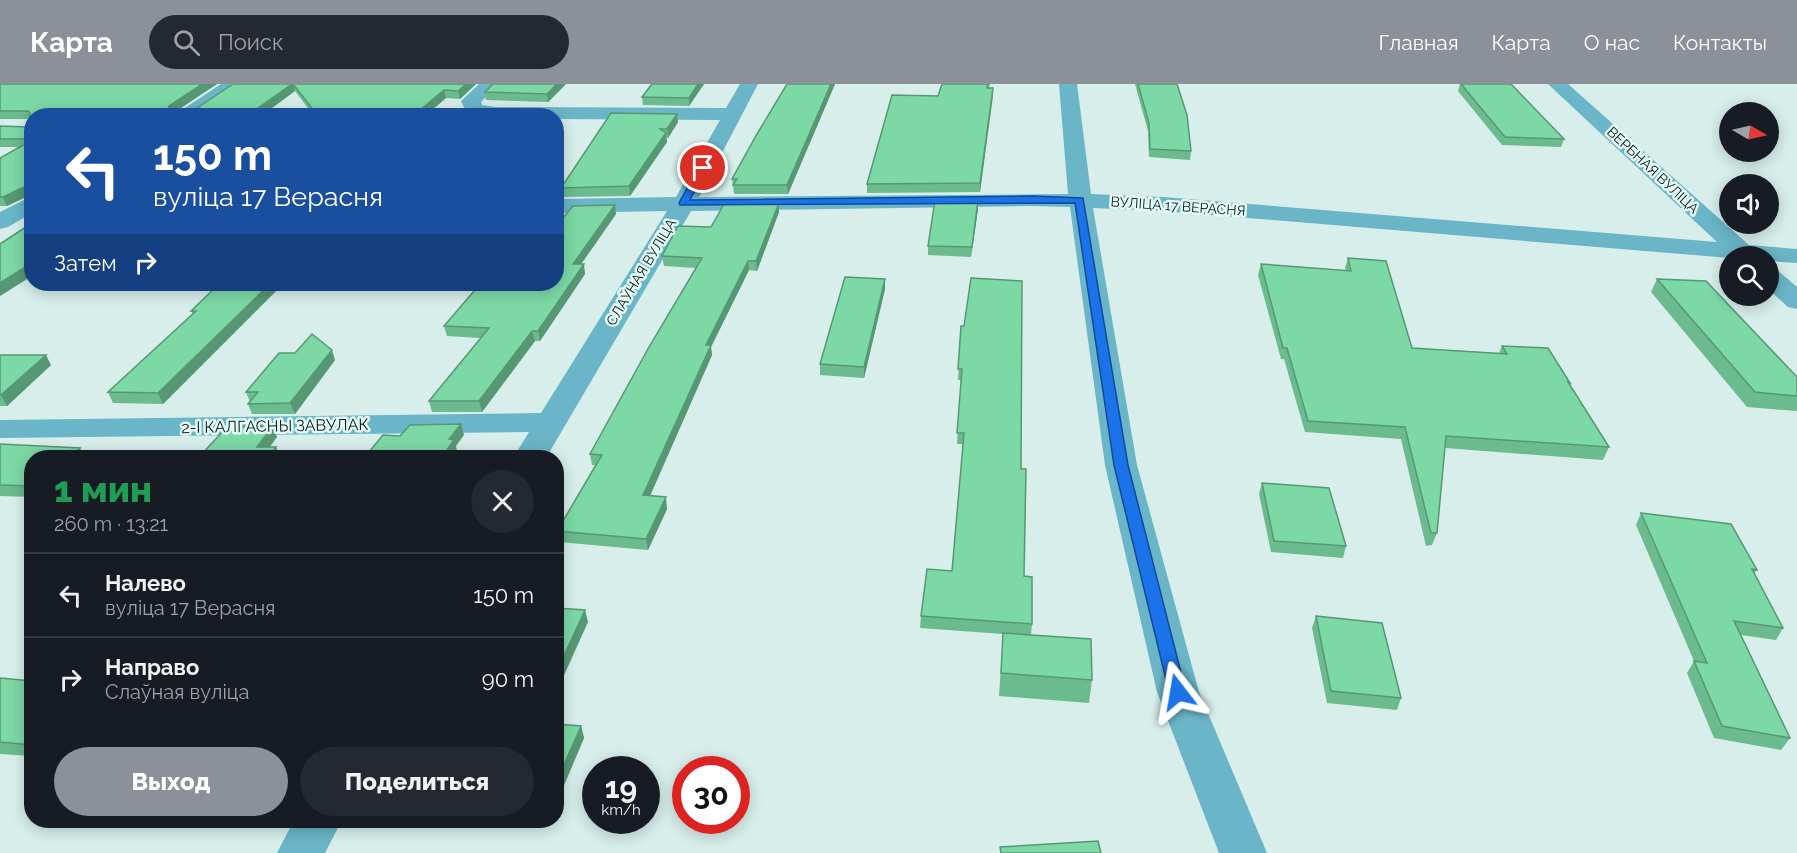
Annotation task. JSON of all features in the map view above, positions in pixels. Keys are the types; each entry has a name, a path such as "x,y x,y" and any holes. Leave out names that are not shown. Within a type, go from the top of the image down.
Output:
{"street":[{"path":"195,108 234,84"},
{"path":"474,108 471,101 490,84"},
{"name":"СЛАЎНАЯ ВУЛІЦА","path":"533,450 684,203 748,84"},
{"path":"1068,84 1080,200 1121,465 1178,692 1243,853"},
{"name":"ВЕРБНАЯ ВУЛІЦА","path":"1557,84 1736,246"},
{"path":"564,113 731,114"},
{"name":"ВУЛІЦА 17 ВЕРАСНЯ","path":"564,206 1080,200 1175,205 1719,252"},
{"path":"10,217 24,208"},
{"name":"ВУЛІЦА 17 ВЕРАСНЯ","path":"1779,255 1797,256"},
{"path":"1779,285 1797,301"},
{"name":"2-І КАЛГАСНЫ ЗАВУЛАК","path":"1,430 549,422"},
{"path":"301,853 315,828"}],"building":[{"path":"0,84 202,84 168,108 24,108 24,111 0,111"},
{"path":"233,84 292,84 258,108 197,108"},
{"path":"293,84 466,84 458,91 444,90 423,108 312,108"},
{"path":"493,84 557,84 547,94 485,92"},
{"path":"652,84 698,84 689,98 642,97"},
{"path":"787,84 831,84 787,185 733,185 737,179 732,179"},
{"path":"942,84 988,84 987,88 993,88 980,183 867,184 892,95 938,96"},
{"path":"1138,84 1177,84 1187,115 1191,151 1150,149 1149,123"},
{"path":"1461,84 1511,84 1564,139 1505,137"},
{"path":"611,113 677,114 667,129 660,129 666,133 629,186 564,188 564,184"},
{"path":"0,126 24,127 24,139 0,139"},
{"path":"24,144 24,187 3,197 0,197 0,158"},
{"path":"935,200 978,200 972,247 928,246"},
{"path":"779,203 756,261 748,261 706,345 711,345 643,495 666,497 646,539 564,532 564,519 602,455 590,454 649,347 702,258 662,256 678,226 711,227 724,204"},
{"path":"615,205 573,264 584,264 538,331 532,331 479,401 429,401 489,328 444,326 474,291 564,291 564,217 573,206"},
{"path":"24,228 24,268 0,283 0,244"},
{"path":"1348,258 1386,261 1412,348 1507,354 1502,346 1548,348 1609,447 1446,436 1437,533 1431,533 1405,427 1308,421 1287,348 1283,348 1261,264 1351,271"},
{"path":"845,277 885,279 864,367 820,364"},
{"path":"971,278 1022,281 1021,469 1026,469 1024,576 1032,577 1032,624 921,616 927,569 952,571 964,433 957,433 962,369 958,369 961,326 964,326"},
{"path":"1657,279 1706,281 1719,295 1719,306 1730,306 1797,377 1797,396 1755,392"},
{"path":"212,291 263,291 158,393 108,392 196,311 191,311"},
{"path":"312,334 332,350 290,403 248,404 258,392 246,392 279,353 295,353"},
{"path":"0,355 46,355 0,395"},
{"path":"461,424 449,439 454,440 447,450 371,450 383,435 400,436 410,425"},
{"path":"273,426 257,447 276,447 274,450 205,450 227,427"},
{"path":"0,444 80,448 78,450 24,450 24,486 0,485"},
{"path":"1262,483 1329,488 1346,546 1274,541"},
{"path":"1641,513 1731,524 1757,570 1752,569 1783,628 1734,621 1790,738 1722,726 1694,661 1707,663"},
{"path":"564,609 585,610 564,656"},
{"path":"1316,616 1382,623 1401,698 1331,691"},
{"path":"1003,633 1091,639 1092,680 1001,673"},
{"path":"0,678 24,680 24,744 0,742"},
{"path":"564,725 581,726 564,765"},
{"path":"1098,841 1101,853 1001,853 1000,847"}],"route":[{"path":"703,168 684,203 1080,200 1121,465 1178,692"}]}
